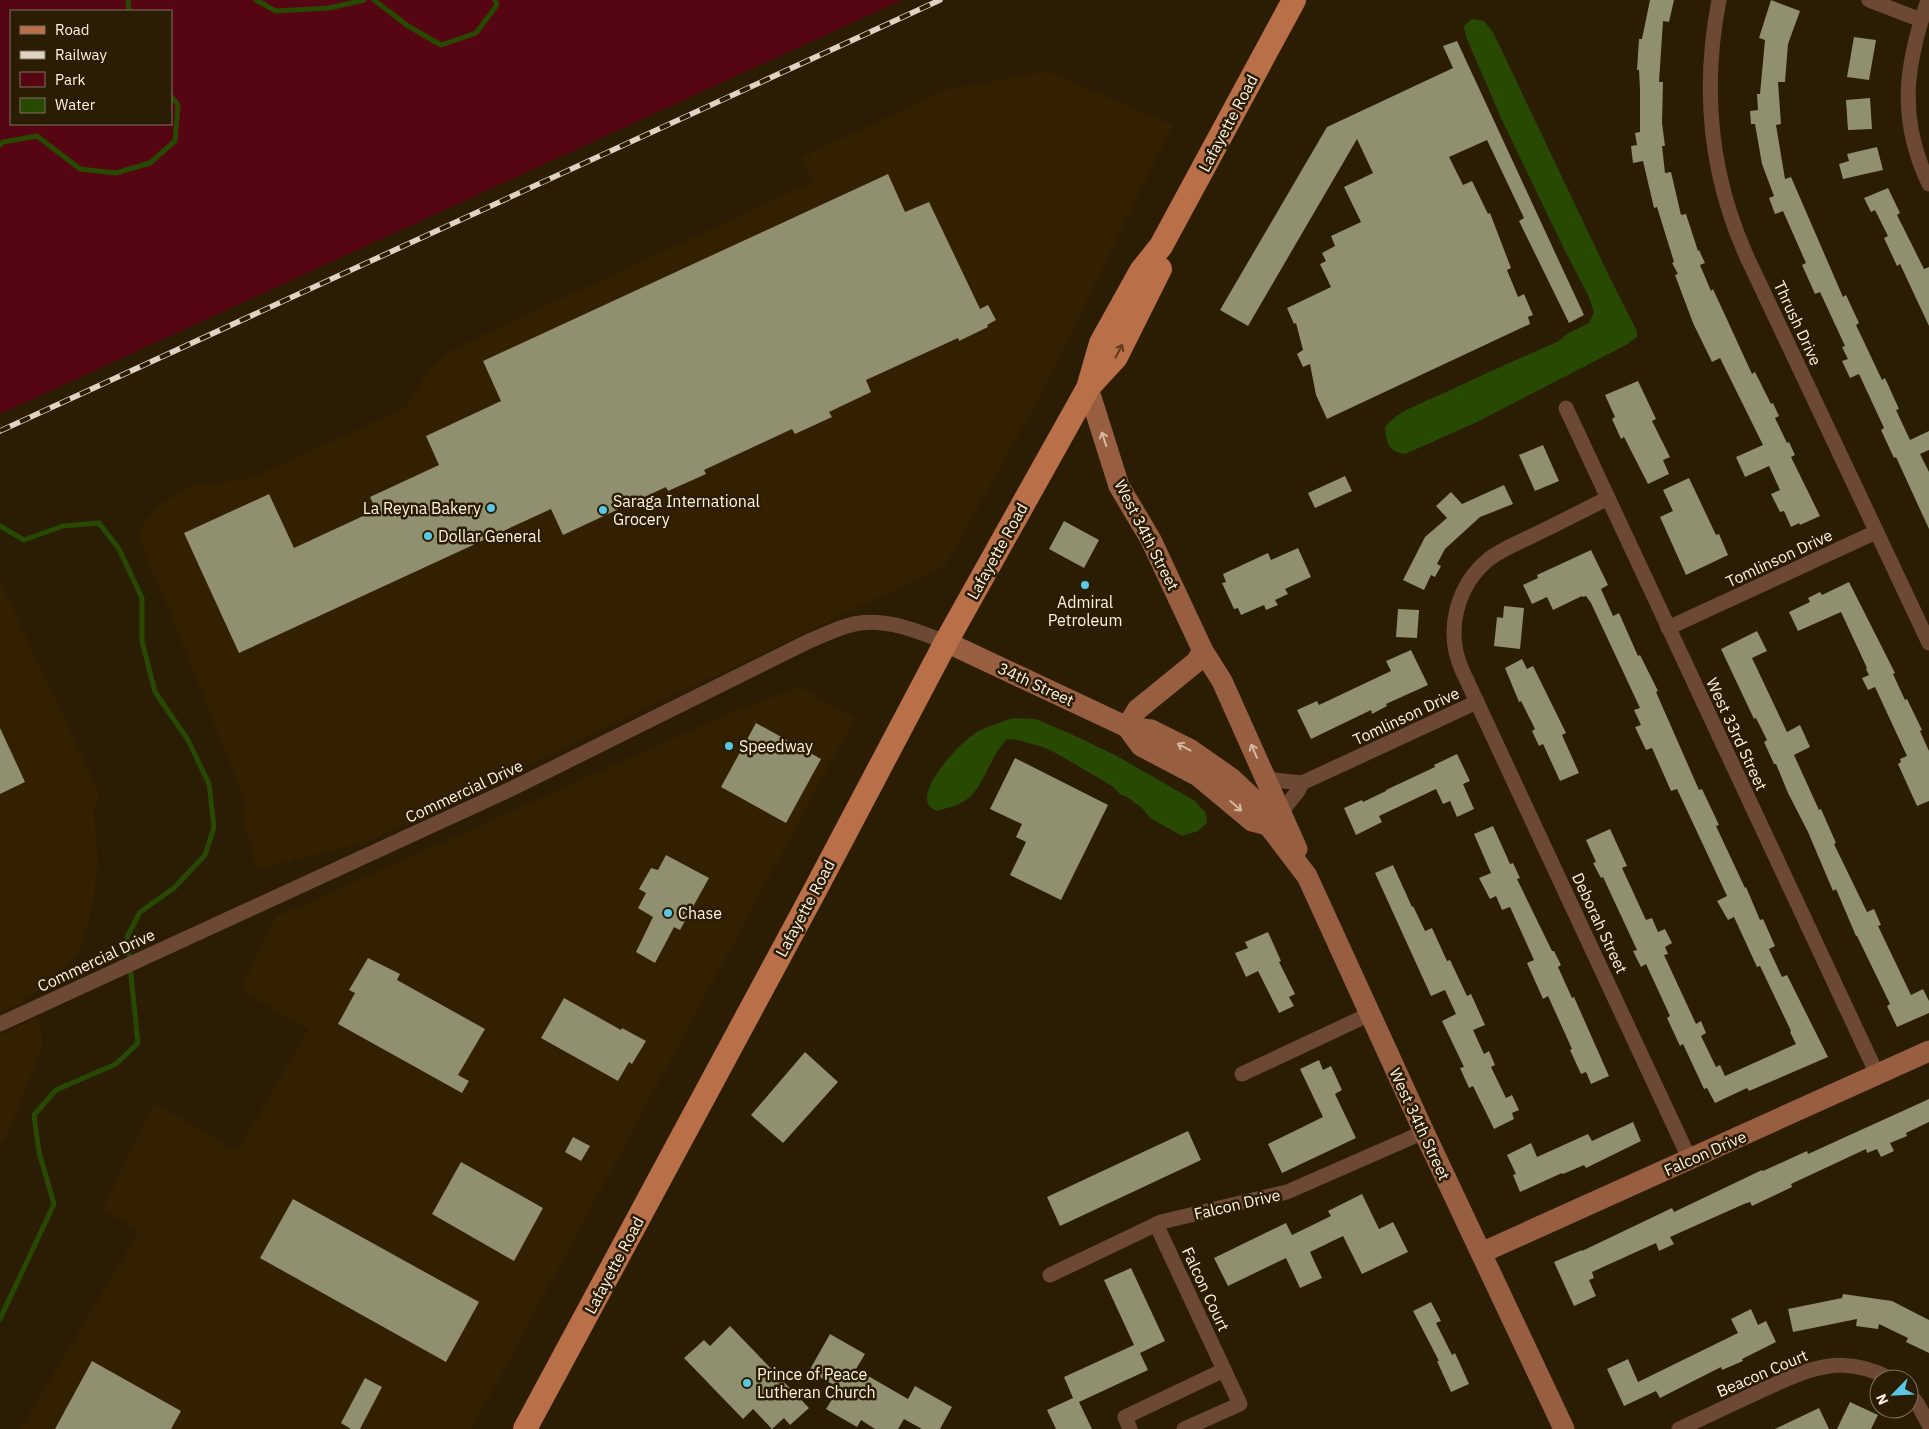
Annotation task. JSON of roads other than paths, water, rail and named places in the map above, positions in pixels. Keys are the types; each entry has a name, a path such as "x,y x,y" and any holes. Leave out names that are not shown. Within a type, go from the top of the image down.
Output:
{"main road":[{"name":"Lafayette Road","path":"525,1429 813,894 946,642 1088,388 1116,357 1165,259 1161,246 1294,0"}],"street":[{"name":"Thrush Drive","path":"1719,0 1710,69 1710,100 1714,146 1729,212 1746,255 1929,643"},
{"path":"1869,0 1921,20"},
{"path":"1928,0 1921,20 1909,73 1907,97 1915,150 1929,184"},
{"name":"West 34th Street","path":"1088,388 1119,486 1151,540 1203,651 1222,681 1265,776 1274,818 1307,876 1424,1132 1564,1429"},
{"name":"West 33rd Street","path":"1566,408 1877,1074"},
{"name":"Tomlinson Drive","path":"1302,783 1478,702 1459,663 1454,632 1456,609 1468,583 1479,568 1505,549 1608,498"},
{"name":"Tomlinson Drive","path":"1668,628 1876,532"},
{"name":"Commercial Drive","path":"0,1024 513,788 809,641 844,627 860,623 882,623 913,630 946,642"},
{"name":"34th Street","path":"946,642 1127,727"},
{"path":"1127,727 1137,710 1196,662 1203,651"},
{"name":"Deborah Street","path":"1478,702 1690,1160"},
{"name":"West 34th Street","path":"1127,727 1141,746 1198,776 1252,821 1274,818"},
{"path":"1265,776 1274,780 1302,783 1298,791 1274,818"},
{"path":"1242,1074 1370,1014"},
{"name":"Falcon Drive","path":"1481,1253 1929,1051"},
{"name":"Falcon Drive","path":"1050,1275 1156,1224 1287,1192 1424,1132"},
{"name":"Falcon Court","path":"1156,1224 1240,1404 1184,1429"},
{"name":"Beacon Court","path":"1679,1429 1798,1374 1821,1366 1852,1365 1869,1370"},
{"path":"1130,1429 1124,1417 1224,1370"},
{"path":"1919,1407 1929,1425"}],"water":[{"path":"1472,19 1484,21 1493,32 1637,331 1637,337 1626,345 1477,422 1405,454 1395,451 1389,445 1385,427 1390,421 1423,402 1559,341 1567,334 1589,323 1594,312 1588,295 1501,118 1466,37 1464,26"},
{"path":"1013,718 1036,719 1117,756 1195,801 1206,813 1207,823 1198,831 1182,836 1150,818 1142,808 1120,794 1112,786 1068,760 1046,748 1007,739 972,795 963,802 948,808 937,811 931,807 928,804 927,796 929,787 941,768 957,749 980,731"}],"waterway":[{"path":"128,0 129,10"},
{"path":"256,0 276,11 329,8 364,0"},
{"path":"374,0 408,26 441,45 476,33 497,5 495,0"},
{"path":"0,145 3,142 37,136 80,169 116,173 150,163 175,141 178,105 172,97"},
{"path":"0,526 24,540 63,526 99,523 119,549 142,598 142,641 155,692 188,740 209,784 214,827 205,855 174,888 140,912 127,937 138,1043 116,1064 56,1090 34,1115 39,1152 54,1204 0,1319"}],"railway":[{"path":"0,431 940,0"}],"place":[{"name":"La Reyna Bakery","path":"491,508"},
{"name":"Saraga International Grocery","path":"603,510"},
{"name":"Dollar General","path":"428,536"},
{"name":"Admiral Petroleum","path":"1085,585"},
{"name":"Speedway","path":"729,746"},
{"name":"Chase","path":"668,913"},
{"name":"Prince of Peace Lutheran Church","path":"747,1383"}]}
